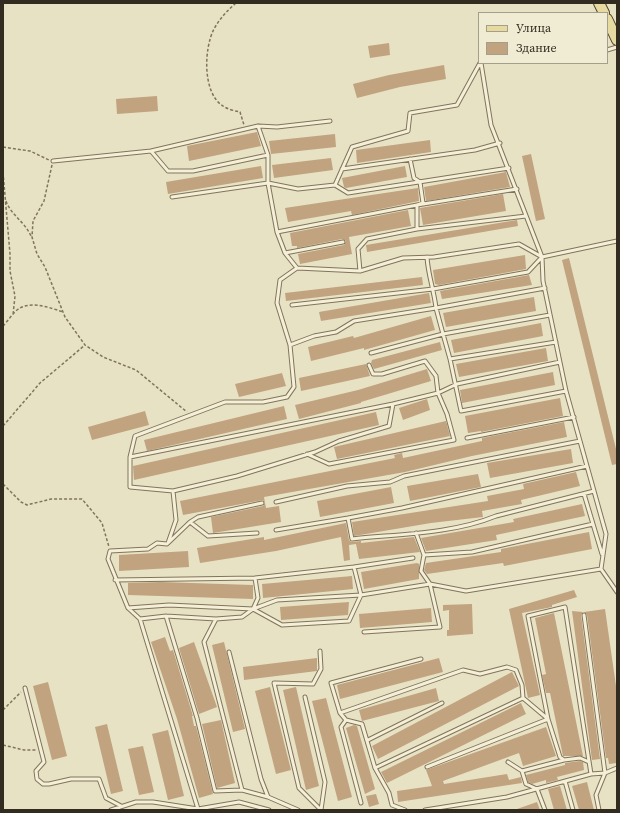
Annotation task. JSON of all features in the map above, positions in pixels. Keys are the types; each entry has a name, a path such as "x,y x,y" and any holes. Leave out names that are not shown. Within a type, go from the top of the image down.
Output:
{"main road":[{"path":"599,3 604,12"},
{"path":"608,22 617,40"}],"lane":[{"path":"335,185 352,146 408,131 410,113 457,105 479,64"},
{"path":"480,64 491,124 500,143 542,257 545,288 566,391 606,534 601,569 617,592"},
{"path":"52,161 151,151 258,126 277,127 330,121"},
{"path":"258,126 268,154 268,183 277,232 285,253 297,268"},
{"path":"342,169 475,150 500,143"},
{"path":"151,151 168,171 192,171 268,154"},
{"path":"410,159 414,178 420,182 423,203 417,206"},
{"path":"172,197 268,183 298,189 335,185 348,193 509,168"},
{"path":"277,232 517,189"},
{"path":"417,206 417,229"},
{"path":"360,271 358,249 367,238 417,229 526,216"},
{"path":"292,306 434,289 528,272 542,257 617,241"},
{"path":"285,253 343,242"},
{"path":"393,404 389,426 339,441 307,454 237,476 172,491 130,487 130,457 135,436 225,402 263,402 287,398 294,387 290,345 277,303 280,280 297,268 360,271 403,258 427,257 519,244 542,257"},
{"path":"427,257 428,274 434,289 436,308 457,384 462,411 566,391"},
{"path":"290,345 314,336 336,332 354,321 545,288"},
{"path":"372,354 443,334 550,315"},
{"path":"450,359 556,342"},
{"path":"307,454 329,464 454,440 447,414 438,393 436,376 425,361 382,374 373,374 369,365"},
{"path":"130,457 393,404 438,393 457,384 560,362"},
{"path":"468,438 574,417"},
{"path":"276,502 346,486 390,482 404,476 580,441"},
{"path":"276,530 402,508 587,466"},
{"path":"167,544 176,520 172,491"},
{"path":"348,518 352,539 416,533 480,523 496,516 594,491"},
{"path":"584,494 603,556"},
{"path":"167,544 190,522 198,517 262,503"},
{"path":"190,522 208,536 257,533"},
{"path":"424,555 472,552 593,524"},
{"path":"364,632 440,627 430,584 420,571 424,555 416,533"},
{"path":"167,544 157,542 148,549 110,551 108,559 115,580 128,608 140,619 198,809"},
{"path":"115,580 255,578 354,567 413,558"},
{"path":"128,608 169,605 253,609 282,625 350,621 361,595 354,567"},
{"path":"140,619 166,616 216,618 242,617 253,609 277,600 361,595 430,584 466,591 601,569"},
{"path":"253,609 258,598 255,578"},
{"path":"564,760 560,757 548,719 528,616 565,607 591,774"},
{"path":"584,615 605,773 596,795 599,810"},
{"path":"166,616 197,718 215,791 242,790 268,797 298,810"},
{"path":"216,618 204,642 242,790"},
{"path":"320,651 321,668 313,684 274,683 299,788 321,810"},
{"path":"229,652 261,779 268,797"},
{"path":"405,810 392,805 389,793 375,768 368,740 362,724 346,720 340,713 331,683 421,659"},
{"path":"340,713 463,670 480,674 507,666 516,670 522,685 523,698 548,719"},
{"path":"25,688 44,762 36,771 37,779 43,784 71,779 99,778 106,798 121,806"},
{"path":"305,697 325,782 321,810"},
{"path":"375,768 523,698"},
{"path":"368,740 442,704"},
{"path":"427,767 548,719"},
{"path":"346,720 341,727 361,803"},
{"path":"522,771 564,760 580,758 589,762"},
{"path":"508,762 522,771 526,784 537,789 544,810"},
{"path":"425,810 506,797 591,774 605,773 617,768"},
{"path":"565,781 573,810"},
{"path":"111,810 136,802 153,802 198,809 215,809 239,802 269,810"}],"path":[{"path":"236,3 223,14 213,30 207,48 207,73 211,92 222,106 240,112 245,129"},
{"path":"3,147 30,151 52,161 44,201 34,221 32,237"},
{"path":"3,172 10,271 15,296 13,315"},
{"path":"5,197 9,208 27,226 37,254 45,267 63,312 85,345 103,357 136,370 190,415"},
{"path":"3,326 20,308 33,305 49,307 63,312"},
{"path":"3,426 40,383 85,345"},
{"path":"3,484 21,502 27,505 51,499 82,499 102,523 110,551"},
{"path":"3,710 25,688"},
{"path":"3,745 24,750 41,750"}],"building":[{"path":"389,43 390,55 370,58 368,46"},
{"path":"444,65 446,79 400,87 357,98 353,84 389,75"},
{"path":"157,96 158,111 117,114 116,99"},
{"path":"257,132 261,146 189,161 187,146"},
{"path":"335,134 336,147 271,154 269,141"},
{"path":"430,140 431,152 357,163 356,150"},
{"path":"531,154 545,219 536,221 522,156"},
{"path":"331,158 333,170 274,178 272,165"},
{"path":"261,166 263,178 168,194 166,182"},
{"path":"405,166 407,177 346,188 344,187 342,178"},
{"path":"506,172 510,187 426,201 424,187"},
{"path":"418,188 419,201 352,215 351,211 288,222 285,208"},
{"path":"503,194 506,211 423,225 420,208"},
{"path":"408,210 411,226 349,237 352,254 300,264 298,254 344,245 346,241 342,239 297,248 297,246 292,246 290,233"},
{"path":"517,220 518,226 367,252 366,245"},
{"path":"525,255 526,269 439,285 435,284 433,270"},
{"path":"569,258 617,453 617,464 612,465 562,260"},
{"path":"529,275 532,285 442,299 440,291"},
{"path":"422,277 423,285 286,301 285,293"},
{"path":"429,293 431,303 321,321 319,312"},
{"path":"534,297 536,311 446,327 443,313"},
{"path":"431,316 435,330 364,350 364,348 311,361 308,347 353,336 354,338"},
{"path":"541,323 543,336 454,353 451,340"},
{"path":"440,342 442,350 374,369 371,363 372,360"},
{"path":"546,348 548,361 459,377 456,364"},
{"path":"366,364 370,376 301,391 299,378"},
{"path":"427,369 431,381 361,403 299,419 295,405 358,390"},
{"path":"553,372 555,385 462,403 460,390"},
{"path":"282,373 286,386 239,397 235,384"},
{"path":"560,398 563,416 481,432 468,433 465,416"},
{"path":"427,399 430,410 403,420 399,408"},
{"path":"284,406 287,419 147,451 144,440"},
{"path":"145,411 149,425 92,440 88,427"},
{"path":"376,412 379,425 134,480 133,466"},
{"path":"446,421 450,436 337,459 334,447"},
{"path":"564,422 567,437 472,456 405,472 264,497 266,508 279,506 281,522 213,533 211,517 263,506 265,503 263,500 183,515 180,501 395,458 394,455 402,453 403,458 482,441 482,438"},
{"path":"571,449 573,463 490,478 487,463"},
{"path":"576,472 580,486 521,500 522,504 482,511 483,517 431,523 354,536 352,522 488,501 487,496 524,489 523,484"},
{"path":"478,474 481,487 410,501 407,486"},
{"path":"391,487 394,503 320,517 317,501"},
{"path":"582,504 585,516 496,535 497,540 426,551 421,538 514,522 513,519"},
{"path":"346,523 349,540 351,542 361,541 361,543 414,537 420,552 359,559 356,544 349,545 350,560 344,561 341,537 276,551 200,563 197,548 264,537 264,540"},
{"path":"589,532 592,549 504,566 503,563 427,574 424,570 426,563 501,552 501,549"},
{"path":"188,551 189,567 119,571 119,555"},
{"path":"417,563 419,564 419,579 364,589 361,572"},
{"path":"352,576 353,589 263,598 262,584"},
{"path":"161,582 253,585 253,599 128,595 128,583"},
{"path":"574,590 577,597 552,605 552,607 522,613 540,695 528,698 509,609"},
{"path":"349,602 348,615 281,620 280,607"},
{"path":"472,604 473,634 447,636 447,630 449,630 449,610 443,611 443,605"},
{"path":"431,608 432,622 360,628 359,614"},
{"path":"605,609 617,693 617,763 609,764 608,758 606,758 587,615 584,612"},
{"path":"572,611 583,612 581,615 600,759 592,760"},
{"path":"554,613 583,756 563,756 550,693 546,693 542,675 546,674 535,618"},
{"path":"165,637 170,651 173,650 193,716 194,726 196,726 213,794 199,798 177,719 151,642"},
{"path":"194,642 217,707 199,714 179,648"},
{"path":"224,642 245,729 233,732 212,645"},
{"path":"317,658 317,671 244,680 243,667"},
{"path":"439,658 443,672 340,699 337,685"},
{"path":"512,672 519,686 378,759 372,746"},
{"path":"48,682 67,756 52,760 33,686"},
{"path":"270,687 291,770 276,774 255,691"},
{"path":"296,687 319,786 306,790 283,690"},
{"path":"436,688 439,701 362,721 359,710"},
{"path":"326,698 352,797 338,801 312,701"},
{"path":"521,703 526,714 387,783 381,772"},
{"path":"221,720 235,783 217,788 202,724"},
{"path":"107,724 123,791 111,794 95,727"},
{"path":"354,725 357,726 375,789 365,794 346,728"},
{"path":"546,727 556,756 523,766 519,753 443,781 444,784 507,774 509,780 521,777 522,783 398,802 397,791 432,786 426,770"},
{"path":"168,730 184,796 168,800 152,734"},
{"path":"143,746 154,792 139,795 128,749"},
{"path":"583,762 584,770 557,777 558,780 546,783 546,780 532,784 528,782 526,775 565,765 565,763"},
{"path":"587,782 594,810 579,810 572,786"},
{"path":"560,786 567,810 554,810 548,789"},
{"path":"376,794 379,804 369,807 366,796"},
{"path":"537,802 540,810 517,810 517,809"}]}
